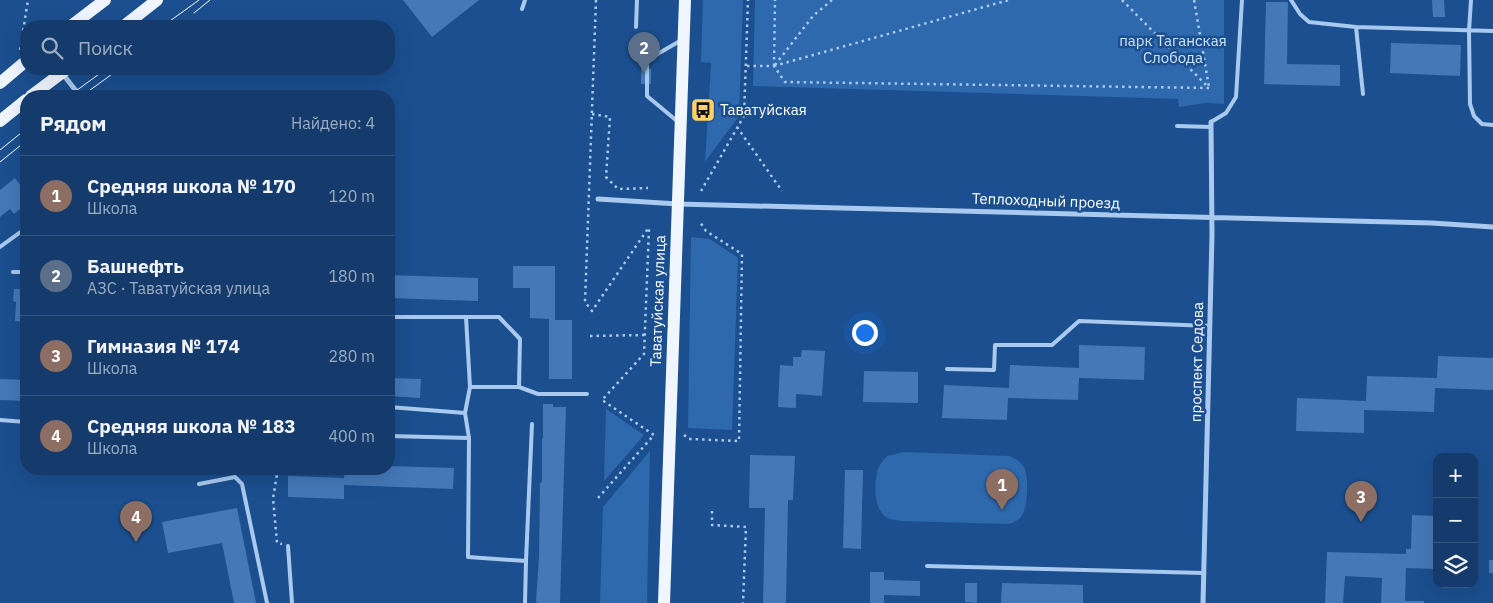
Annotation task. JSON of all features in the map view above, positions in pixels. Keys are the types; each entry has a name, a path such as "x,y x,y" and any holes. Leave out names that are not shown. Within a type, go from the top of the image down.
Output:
{"main road":[{"path":"80,20 105,0"},
{"path":"132,20 157,0"},
{"name":"Таватуйская улица","path":"664,603 685,0"},
{"path":"0,83 20,61"},
{"path":"39,90 60,75"},
{"path":"0,121 20,105"}],"street":[{"path":"67,75 76,90"},
{"name":"проспект Седова","path":"1203,603 1212,218 1211,124"},
{"name":"Теплоходный проезд","path":"598,199 678,204 1432,223 1493,227"}],"lane":[{"path":"522,9 525,0"},
{"path":"636,27 637,0"},
{"path":"1177,126 1211,124 1226,113 1236,97 1242,0"},
{"path":"1291,0 1300,14 1309,22 1469,32 1493,31"},
{"path":"1472,0 1469,32 1470,104 1474,116 1482,124 1493,125"},
{"path":"1356,26 1363,94"},
{"path":"682,124 647,96 647,60 684,39"},
{"path":"0,247 20,232"},
{"path":"13,272 20,272"},
{"path":"395,317 499,317 520,339 519,387"},
{"path":"466,317 470,388 465,414 469,438 468,557 526,561"},
{"path":"947,370 994,370 995,345 1052,345 1079,320 1210,326"},
{"path":"470,388 519,387 538,394 587,394"},
{"path":"395,408 465,414"},
{"path":"0,420 20,422"},
{"path":"525,603 532,424"},
{"path":"395,436 469,438"},
{"path":"199,484 235,477 242,484 267,603"},
{"path":"288,546 292,603"},
{"path":"927,566 1204,573"}],"path":[{"path":"26,20 28,0"},
{"path":"596,0 585,302 592,311 649,227 644,354 602,400 654,435 598,498"},
{"path":"701,191 744,116 748,0"},
{"path":"775,0 774,66 785,82 1210,88"},
{"path":"774,66 813,16 832,0"},
{"path":"747,66 774,66 1009,0"},
{"path":"1122,0 1210,88"},
{"path":"1194,0 1210,88"},
{"path":"592,114 610,117 606,177 618,189 648,188"},
{"path":"737,127 782,191"},
{"path":"684,435 688,440 739,440 742,254 706,231 700,222"},
{"path":"590,336 645,335"},
{"path":"277,475 274,498 277,543 288,546"},
{"path":"712,511 712,526 746,527 743,603"}],"green space":[{"path":"703,0 743,0 739,116 705,162 711,63 701,62"},
{"name":"парк Таганская Слобода","path":"755,0 1224,0 1224,104 1206,103 1179,107 1178,99 753,86"},
{"path":"691,237 710,239 738,258 732,430 688,428"},
{"path":"606,409 644,435 604,481"},
{"path":"650,451 647,603 600,603 603,507"},
{"path":"904,452 1009,456 1017,460 1024,467 1027,477 1025,507 1021,517 1008,524 901,521 888,518 882,513 877,503 875,484 878,470 887,456"}],"building":[{"path":"403,0 479,0 432,37"},
{"path":"1432,0 1444,0 1445,17 1433,17"},
{"path":"1266,2 1288,2 1287,64 1340,65 1340,86 1264,84"},
{"path":"1391,43 1461,45 1460,76 1390,73"},
{"path":"641,69 651,69 651,84 641,84"},
{"path":"15,178 20,185 20,209 14,214 10,209 0,217 0,190"},
{"path":"513,266 555,266 555,320 572,320 572,379 549,379 549,319 530,318 530,288 513,288"},
{"path":"395,275 478,278 478,301 395,298"},
{"path":"14,289 20,289 20,321 15,321 16,302 13,301"},
{"path":"1079,345 1145,347 1144,380 1079,378 1078,400 1008,398 1007,420 942,418 944,385 1009,388 1010,365 1079,368"},
{"path":"802,350 825,351 822,396 796,394 796,408 778,407 780,365 793,366 793,357 801,357"},
{"path":"1438,356 1493,358 1493,390 1435,388 1434,412 1364,410 1364,433 1296,431 1297,398 1366,401 1367,376 1437,378"},
{"path":"864,371 918,372 918,403 863,402"},
{"path":"395,378 421,379 420,398 395,396"},
{"path":"0,379 20,380 20,401 0,400"},
{"path":"543,404 553,404 553,407 566,407 560,603 537,603 536,601 539,557 540,483 542,482"},
{"path":"750,455 795,456 793,500 788,500 786,603 763,603 765,508 749,508"},
{"path":"395,466 454,468 453,489 344,485 344,499 288,497 288,476 344,478 344,475 395,475"},
{"path":"845,470 863,470 861,549 843,548"},
{"path":"237,508 256,603 234,603 222,543 168,553 162,522"},
{"path":"1412,515 1433,516 1433,569 1406,568 1405,601 1424,601 1424,603 1381,603 1382,578 1345,576 1343,603 1325,603 1327,552 1406,554 1406,549 1411,549"},
{"path":"1489,560 1493,560 1493,573 1489,573"},
{"path":"870,572 884,572 884,580 920,581 920,596 884,595 884,603 870,603"},
{"path":"965,583 977,583 977,603 965,602"},
{"path":"1002,583 1083,585 1083,603 1001,603"}],"tram line":[{"path":"171,20 199,0"},
{"path":"194,13 210,0"},
{"path":"77,90 98,75"},
{"path":"90,90 111,75"},
{"path":"0,150 20,134"},
{"path":"0,162 20,146"}],"place":[{"name":"Башнефть","path":"644,73"},
{"name":"Таватуйская","path":"703,110"},
{"name":"Средняя школа № 170","path":"1002,510"},
{"name":"Гимназия № 174","path":"1361,522"},
{"name":"Средняя школа № 183","path":"136,542"}]}
